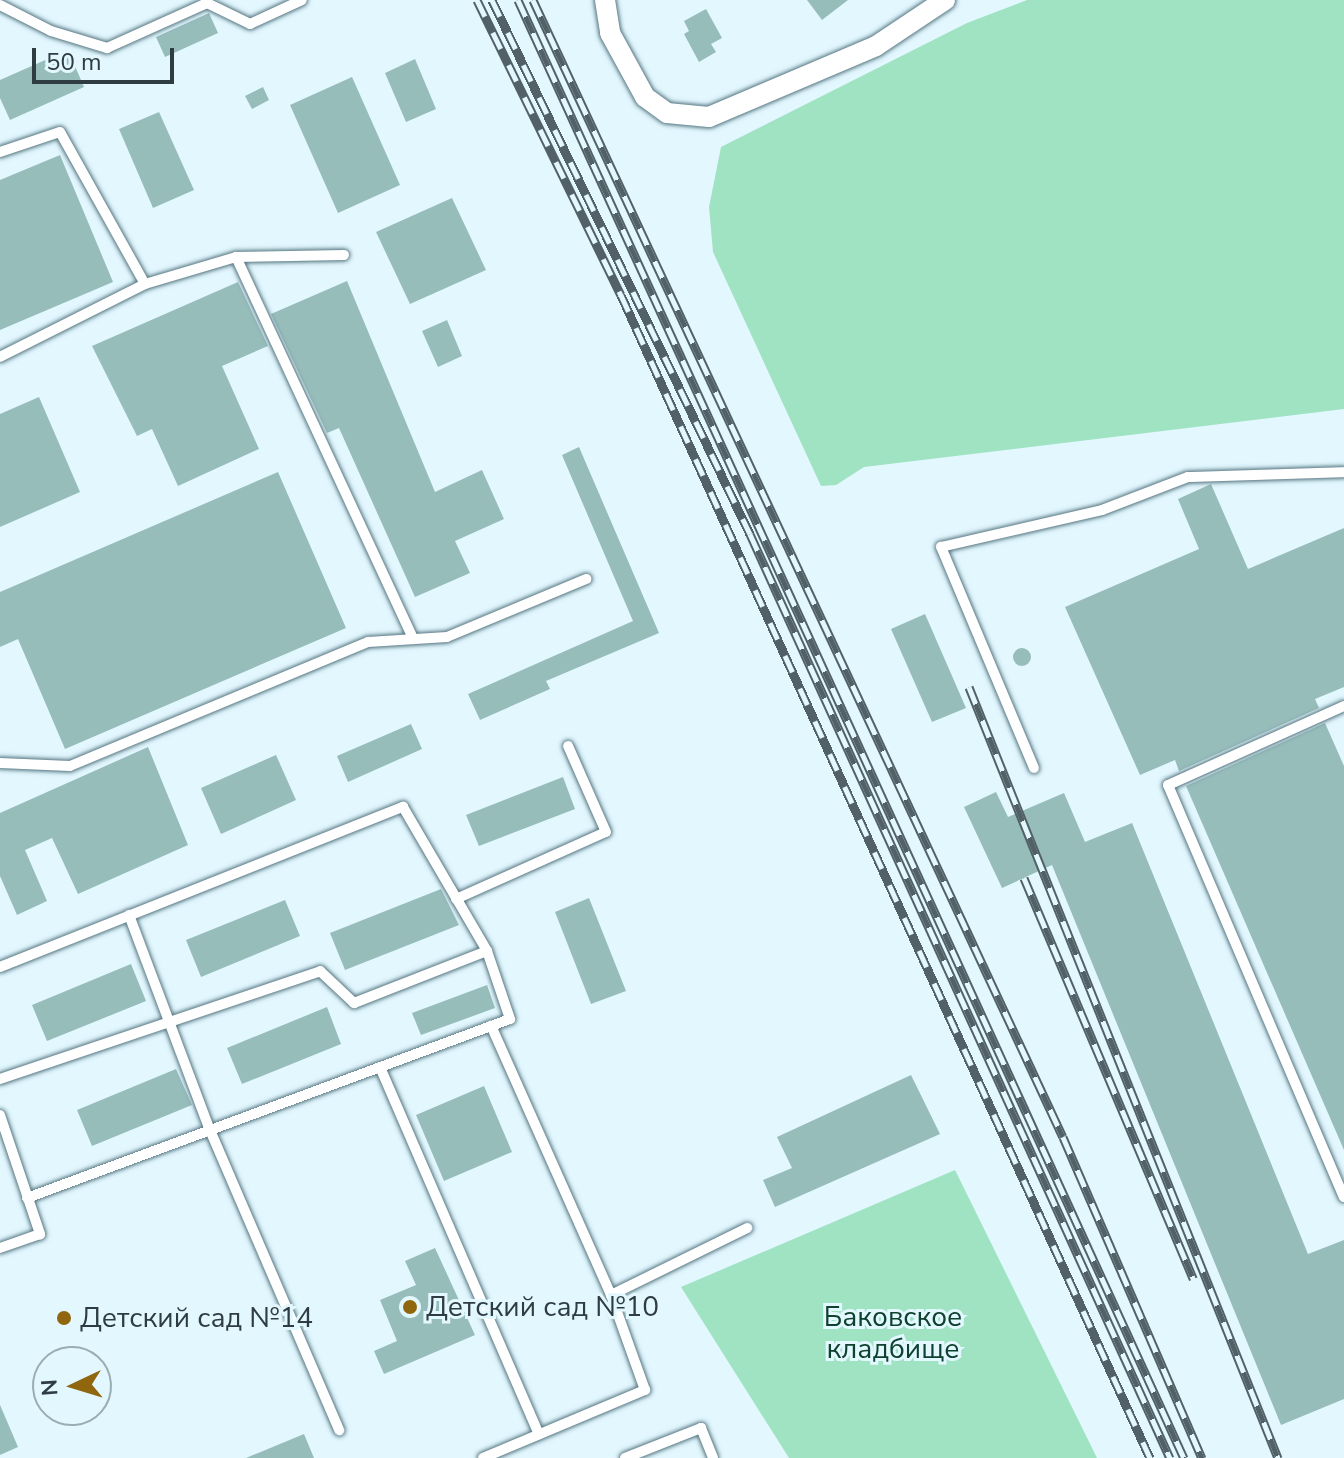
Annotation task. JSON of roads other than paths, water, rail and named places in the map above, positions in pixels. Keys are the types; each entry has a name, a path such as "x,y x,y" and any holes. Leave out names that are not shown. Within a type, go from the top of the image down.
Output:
{"street":[{"path":"605,0 610,33 645,97 667,113 709,117 876,46 945,0"}],"lane":[{"path":"0,4 8,0"},
{"path":"0,4 51,31 107,48 206,2 250,24 302,0"},
{"path":"0,152 60,132 145,284"},
{"path":"0,357 145,284 236,257 344,255"},
{"path":"236,257 413,639"},
{"path":"1034,768 941,547 1102,510 1188,477 1344,472"},
{"path":"0,763 70,766 368,642 447,637 586,579"},
{"path":"1344,706 1168,785 1344,1197"},
{"path":"456,899 606,832 568,746"},
{"path":"0,967 403,807 487,951 510,1019 27,1198"},
{"path":"129,915 210,1130 339,1430"},
{"path":"0,1079 320,971 354,1003 487,951"},
{"path":"483,1458 645,1390 611,1295 491,1026"},
{"path":"380,1067 539,1434"},
{"path":"0,1115 40,1234 0,1248"},
{"path":"611,1295 747,1228"},
{"path":"625,1458 701,1428 713,1458"}],"railway":[{"path":"477,0 621,295 1150,1458"},
{"path":"492,0 750,534 1170,1458"},
{"path":"518,0 1184,1458"},
{"path":"533,0 1063,1137 1202,1458"},
{"path":"969,687 1278,1458"},
{"path":"1024,878 1193,1279"}],"place":[{"name":"Детский сад №10","path":"410,1307"},
{"name":"Детский сад №14","path":"64,1318"}],"park label":[{"name":"Баковское кладбище","path":"893,1333"}]}
